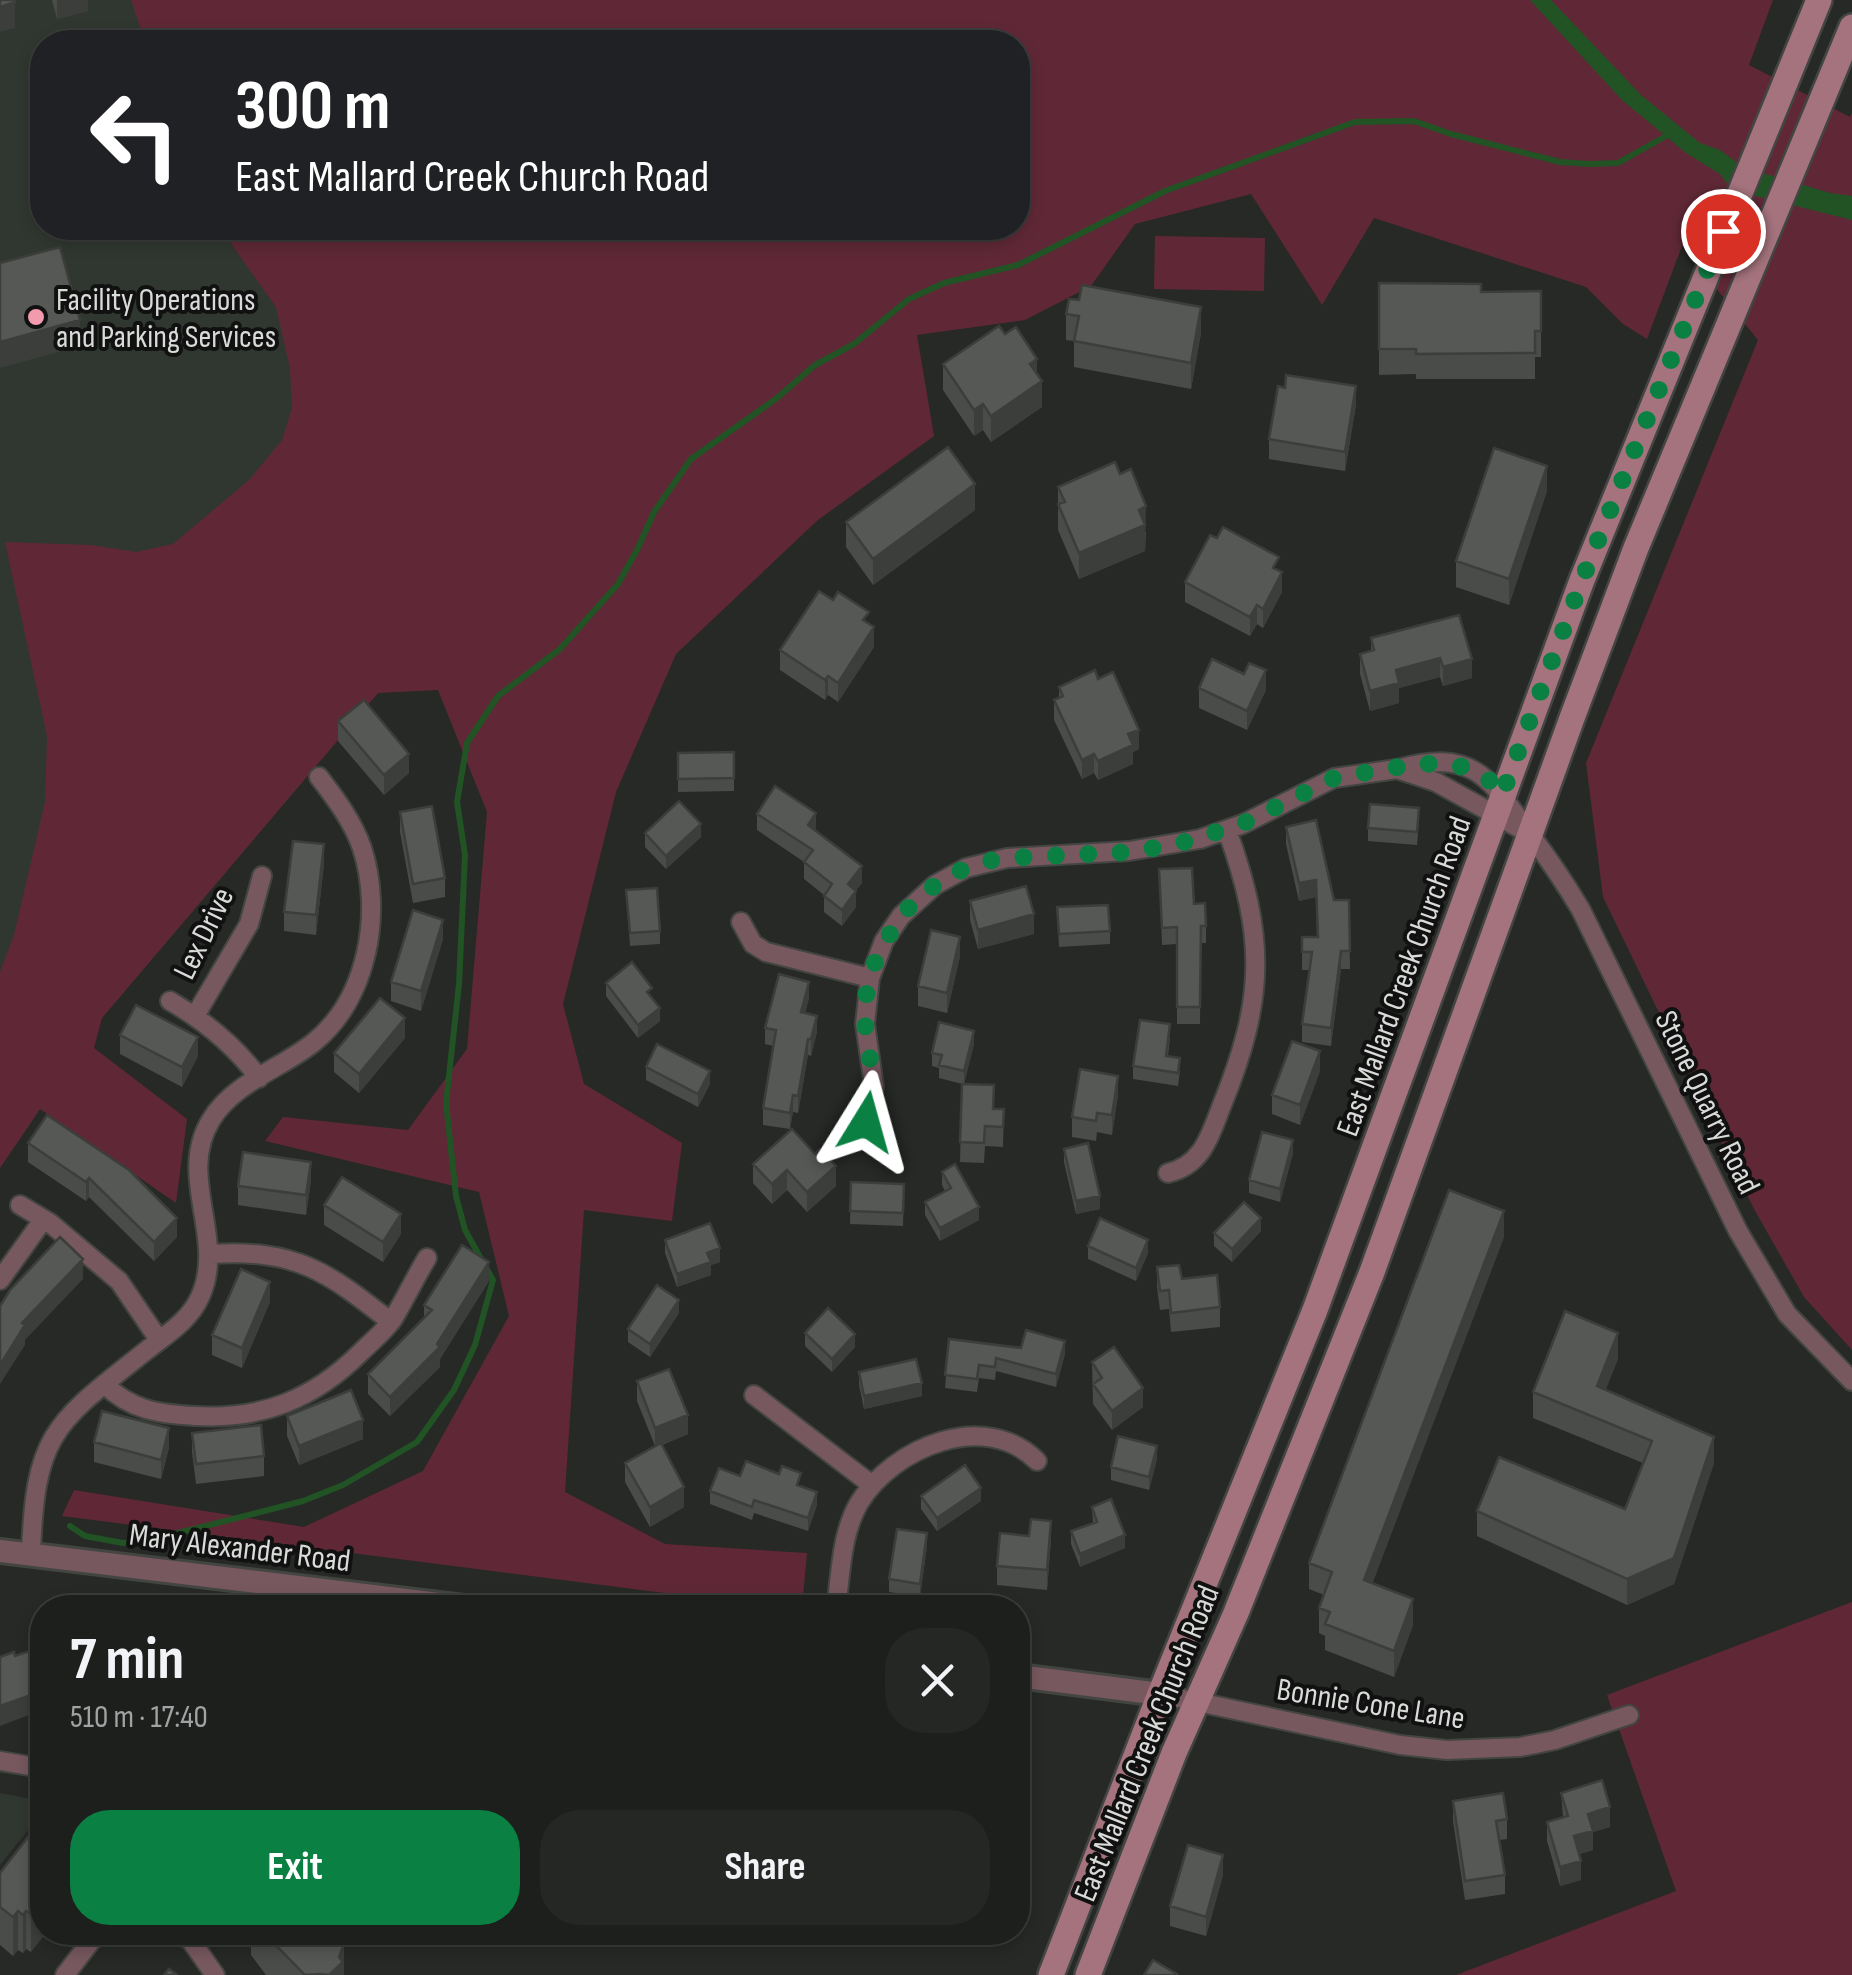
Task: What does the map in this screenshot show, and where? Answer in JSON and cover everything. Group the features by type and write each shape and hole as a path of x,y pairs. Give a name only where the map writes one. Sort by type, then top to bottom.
{"main road":[{"name":"East Mallard Creek Church Road","path":"1051,1975 1322,1291 1582,580 1819,0"},
{"name":"East Mallard Creek Church Road","path":"1088,1975 1372,1272 1636,548 1852,27"}],"street":[{"path":"866,1122 874,1086 865,1024 870,978 884,942 901,916 935,885 966,868 1007,858 1129,852 1178,844 1227,830 1304,796 1334,778 1432,762 1468,767 1488,779 1499,806"},
{"path":"1397,768 1499,806"},
{"path":"31,1554 33,1502 47,1447 72,1409 179,1325 196,1304 207,1279 211,1254 198,1184 201,1141 220,1108 236,1093 315,1042 328,1028 354,987 365,958 370,893 363,850 346,815 319,777"},
{"name":"Stone Quarry Road","path":"1499,806 1530,834 1580,910 1747,1248 1786,1314 1852,1381"},
{"path":"1168,1173 1191,1164 1206,1145 1242,1055 1252,1018 1256,962 1252,916 1227,830"},
{"name":"Lex Drive","path":"195,1016 248,924 262,876"},
{"path":"741,922 753,944 766,952 870,978"},
{"name":"Lex Drive","path":"170,1001 240,1053 259,1078"},
{"path":"20,1206 119,1281 160,1340"},
{"path":"0,1280 43,1220"},
{"path":"211,1254 282,1256 334,1279 391,1322"},
{"path":"104,1384 120,1400 138,1408 162,1414 219,1417 250,1414 314,1392 340,1373 391,1322 426,1258"},
{"path":"754,1394 872,1485"},
{"path":"838,1595 848,1530 858,1506 872,1485 903,1458 926,1446 981,1437 1014,1444 1037,1461"},
{"name":"Mary Alexander Road","path":"0,1551 342,1595"},
{"path":"1030,1678 1160,1694"},
{"name":"Bonnie Cone Lane","path":"1160,1694 1400,1744 1447,1750 1520,1748 1629,1714"},
{"path":"0,1761 30,1766"},
{"path":"66,1975 88,1945"},
{"path":"194,1945 215,1975"}],"shaded area":[{"path":"0,0 202,0 214,30 30,30 30,240 267,240 378,693 102,1018 0,1168"},
{"path":"131,0 1773,0 1749,65 1850,117 1852,113 1852,1350 1804,1297 1754,1209 1603,897 1586,763 1758,340 1682,246 1647,339 1623,324 1586,287 1374,218 1322,305 1251,194 1135,224 1091,286 1025,320 917,335 934,436 818,520 676,654 616,792 563,1004 584,1084 682,1143 672,1221 584,1210 565,1492 665,1544 807,1553 803,1595 680,1595 62,1516 74,1490 304,1527 423,1471 509,1316 479,1192 265,1141 283,1117 408,1130 467,1049 487,812 438,690 378,693 102,1018 94,1048 187,1119 176,1203 40,1109 0,1168 0,972 14,935 45,802 47,736 5,542 91,545 136,552 173,544 249,480 282,440 292,408 290,369 276,307 229,240 1030,240 1030,30 141,30"},
{"path":"1530,0 1551,0 1641,95 1700,143 1759,172 1852,196 1852,220 1732,190 1720,174 1686,153 1622,100"},
{"path":"1155,236 1265,238 1264,291 1154,289"},
{"path":"1852,1602 1852,1975 1456,1975 1676,1891 1607,1695"},
{"path":"0,1793 30,1799 30,1828 0,1865"}],"building":[{"path":"0,0 15,0 15,2 0,7"},
{"name":"Facility Operations and Parking Services","path":"60,247 80,320 0,342 0,263"},
{"path":"1379,283 1481,284 1481,292 1541,291 1541,331 1535,331 1535,353 1416,354 1416,349 1379,349"},
{"path":"1082,285 1201,307 1191,363 1074,341 1079,316 1066,314 1069,299 1079,300"},
{"path":"999,326 1005,334 1016,327 1037,359 1030,364 1042,381 991,416 983,404 974,410 943,364"},
{"path":"1286,375 1356,386 1345,452 1269,439 1278,386 1285,388"},
{"path":"948,447 975,484 873,559 846,522"},
{"path":"1494,448 1547,466 1509,579 1456,561"},
{"path":"1115,462 1120,474 1131,469 1146,506 1139,510 1145,525 1079,553 1058,504 1065,502 1058,487"},
{"path":"1223,527 1279,557 1273,568 1282,572 1263,609 1257,605 1250,617 1185,582 1210,535 1217,538"},
{"path":"819,591 833,600 838,592 869,612 863,620 874,627 838,683 828,676 825,680 780,650"},
{"path":"1459,615 1472,659 1443,667 1440,658 1396,670 1399,683 1370,691 1360,654 1374,650 1371,638"},
{"path":"1212,659 1244,674 1249,663 1266,670 1247,711 1199,688"},
{"path":"1095,670 1098,679 1113,672 1139,730 1128,734 1133,745 1098,761 1094,754 1082,760 1054,700 1063,696 1059,687"},
{"path":"364,700 409,754 384,775 338,721"},
{"path":"734,752 734,778 678,779 678,753"},
{"path":"775,786 816,813 808,825 862,866 848,884 856,891 842,910 824,896 832,884 804,862 813,850 757,814"},
{"path":"679,801 701,824 666,856 645,833"},
{"path":"1370,804 1419,808 1417,832 1368,828"},
{"path":"432,806 445,878 413,884 400,812"},
{"path":"1316,820 1334,900 1349,900 1350,951 1341,951 1331,1028 1302,1024 1312,952 1302,952 1302,937 1318,937 1316,880 1299,883 1286,827"},
{"path":"293,841 324,844 316,915 284,912"},
{"path":"1192,868 1194,904 1205,903 1200,1007 1177,1007 1177,927 1162,928 1159,869"},
{"path":"1026,886 1034,914 978,930 970,901"},
{"path":"657,888 660,931 630,933 626,890"},
{"path":"1108,905 1110,931 1059,934 1057,907"},
{"path":"413,910 443,920 421,991 391,982"},
{"path":"931,930 960,937 947,993 918,986"},
{"path":"632,962 652,988 647,992 660,1008 638,1025 606,983"},
{"path":"779,974 809,982 801,1012 817,1016 808,1039 798,1096 793,1095 790,1113 763,1108 776,1030 765,1028"},
{"path":"380,998 405,1018 359,1074 334,1053"},
{"path":"136,1005 198,1037 182,1067 120,1035"},
{"path":"1140,1020 1170,1024 1166,1056 1180,1058 1178,1073 1133,1066"},
{"path":"939,1022 974,1031 964,1071 939,1065 942,1055 932,1053"},
{"path":"1292,1041 1320,1051 1300,1105 1272,1095"},
{"path":"657,1044 710,1071 698,1094 646,1067"},
{"path":"1080,1069 1118,1076 1112,1115 1097,1113 1096,1121 1072,1117"},
{"path":"962,1084 994,1085 993,1109 1004,1109 1003,1127 985,1126 984,1143 960,1142"},
{"path":"47,1115 129,1170 177,1218 154,1242 89,1178 86,1182 28,1143"},
{"path":"792,1129 815,1154 820,1149 836,1166 807,1192 787,1170 772,1184 753,1164"},
{"path":"1262,1132 1293,1140 1280,1189 1249,1180"},
{"path":"1088,1143 1100,1196 1076,1201 1064,1149"},
{"path":"243,1152 311,1162 306,1195 238,1186"},
{"path":"955,1164 979,1207 940,1228 925,1202 951,1188 942,1172"},
{"path":"342,1177 401,1214 383,1242 324,1205"},
{"path":"851,1182 904,1184 903,1213 850,1211"},
{"path":"1449,1190 1504,1211 1364,1580 1413,1599 1394,1651 1325,1624 1330,1612 1319,1608 1332,1572 1309,1563"},
{"path":"1244,1202 1261,1218 1232,1249 1214,1233"},
{"path":"1100,1218 1148,1240 1136,1268 1088,1246"},
{"path":"710,1223 720,1248 707,1253 711,1262 677,1274 665,1240"},
{"path":"60,1237 83,1259 22,1323 25,1325 0,1365 0,1306"},
{"path":"462,1245 489,1262 437,1344 440,1347 390,1397 368,1374 432,1310 424,1305"},
{"path":"1179,1265 1182,1279 1217,1275 1220,1307 1171,1313 1169,1290 1160,1291 1157,1267"},
{"path":"241,1269 270,1282 242,1348 212,1335"},
{"path":"657,1285 679,1300 650,1344 628,1329"},
{"path":"828,1308 855,1334 832,1359 805,1333"},
{"path":"1565,1311 1618,1333 1597,1386 1714,1437 1674,1558 1627,1579 1477,1511 1499,1457 1625,1509 1652,1441 1533,1392"},
{"path":"1026,1330 1065,1341 1056,1374 996,1358 995,1367 979,1365 977,1379 945,1375 949,1339 1021,1348"},
{"path":"1114,1347 1143,1388 1112,1411 1093,1384 1102,1378 1092,1362"},
{"path":"916,1359 922,1383 864,1396 859,1372"},
{"path":"669,1369 688,1415 655,1428 637,1381"},
{"path":"351,1390 363,1420 299,1446 287,1416"},
{"path":"102,1411 169,1428 161,1460 94,1442"},
{"path":"261,1425 264,1456 196,1464 192,1433"},
{"path":"1118,1436 1157,1446 1149,1477 1111,1467"},
{"path":"661,1443 684,1487 650,1507 625,1463"},
{"path":"746,1461 779,1474 782,1466 801,1473 797,1485 817,1492 808,1518 754,1500 752,1507 710,1491 719,1468 740,1476"},
{"path":"965,1465 981,1488 937,1518 921,1496"},
{"path":"1111,1499 1125,1535 1080,1554 1071,1531 1097,1522 1092,1507"},
{"path":"1031,1519 1051,1521 1047,1570 997,1566 1000,1533 1029,1536"},
{"path":"897,1529 927,1533 920,1584 889,1579"},
{"path":"30,1651 30,1695 0,1706 0,1657 14,1652 15,1656"},
{"path":"1602,1780 1610,1807 1588,1814 1593,1831 1574,1836 1581,1861 1560,1867 1547,1822 1568,1816 1561,1793"},
{"path":"1503,1793 1507,1819 1496,1821 1505,1875 1465,1881 1453,1801"},
{"path":"30,1834 30,1913 18,1911 13,1917 0,1907 0,1873"},
{"path":"1188,1845 1223,1855 1206,1917 1170,1906"},
{"path":"276,1945 344,1945 339,1957 343,1962 329,1975 305,1975"},
{"path":"1153,1960 1177,1974 1144,1975"}],"waterway":[{"path":"70,1526 85,1536 123,1543 151,1540 303,1501 343,1485 417,1442 454,1390 475,1345 493,1280 465,1230 456,1196 446,1103 459,984 465,855 457,802 467,743 498,696 560,649 618,584 654,512 691,459 777,398 815,365 854,344 909,299 944,283 1018,265 1165,191 1355,122 1414,121 1560,162 1589,164 1618,163 1673,132"}],"place":[{"name":"Facility Operations and Parking Services","path":"36,317"}],"route":[{"path":"866,1122 874,1086 865,1024 866,996 877,955 901,916 922,894 954,873 1007,858 1129,852 1200,839 1304,796 1334,778 1421,763 1468,767 1488,779 1502,795 1582,580 1723,231"}]}
